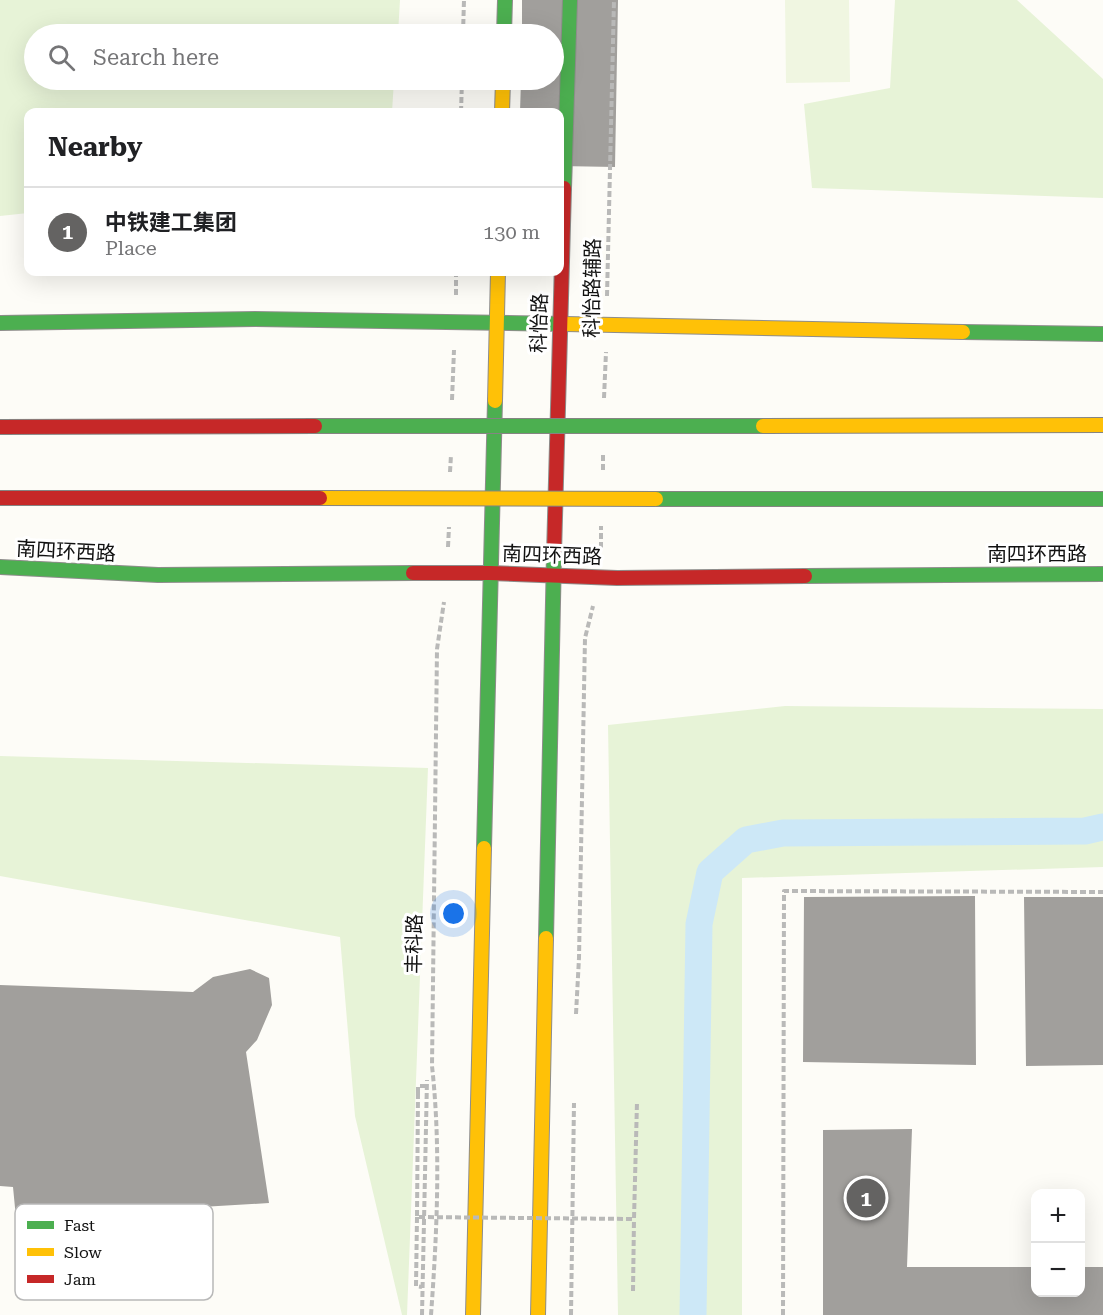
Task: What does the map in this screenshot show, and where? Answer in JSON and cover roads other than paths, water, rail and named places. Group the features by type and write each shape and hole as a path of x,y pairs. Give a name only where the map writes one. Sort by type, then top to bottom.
{"main road":[{"path":"504,24 505,0"},
{"name":"科怡路","path":"564,177 570,0"},
{"path":"502,108 503,90"},
{"path":"473,1315 498,276"},
{"name":"科怡路","path":"553,575 561,276"},
{"path":"0,323 255,319 1103,334"},
{"path":"0,427 1103,425"},
{"path":"0,498 1103,499"},
{"name":"南四环西路","path":"0,567 158,575 490,573 600,577 1103,574"},
{"path":"538,1315 553,575"}],"waterway":[{"path":"693,1315 699,924 710,872 746,840 783,833 1085,831 1103,827"}],"place":[{"name":"中铁建工集团","path":"866,1198"}]}
